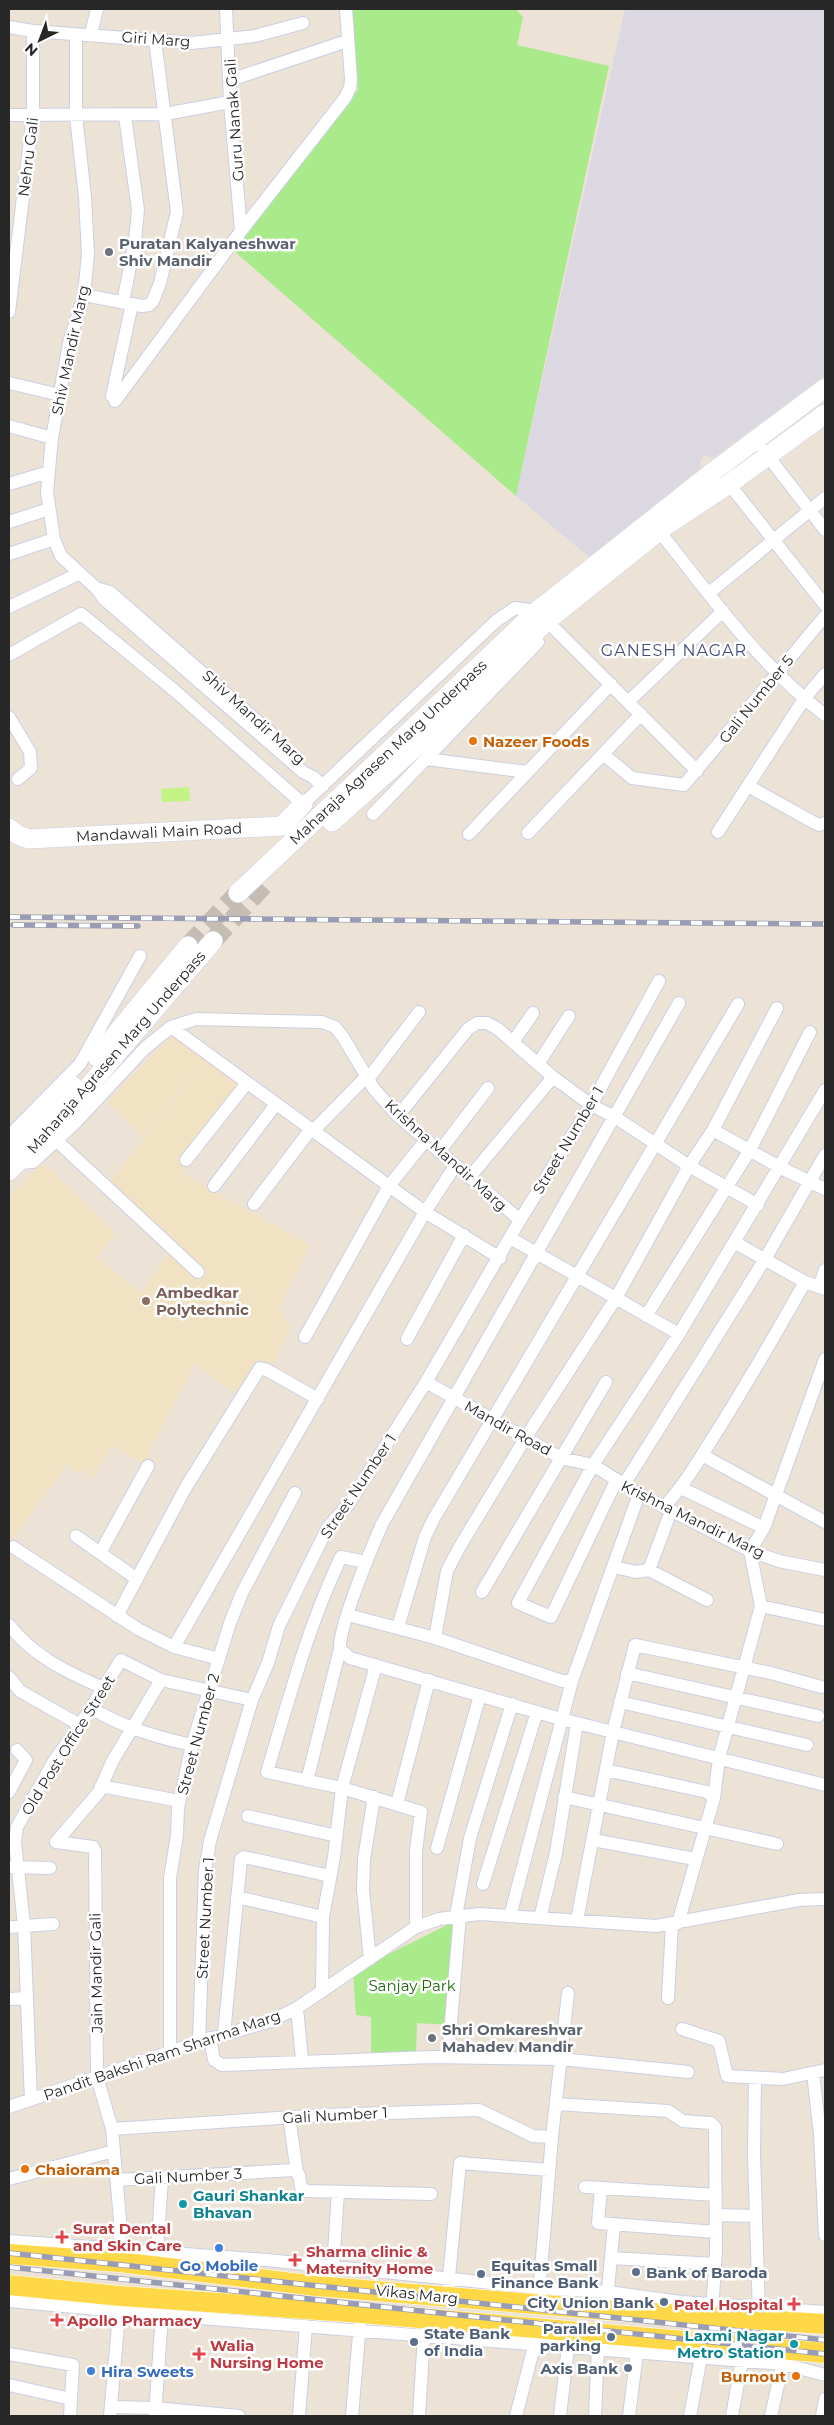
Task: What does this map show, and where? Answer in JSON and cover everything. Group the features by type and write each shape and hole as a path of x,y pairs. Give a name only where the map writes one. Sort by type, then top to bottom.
{"main road":[{"path":"546,619 755,441 825,388"},
{"path":"546,619 659,531 729,484 825,414"},
{"name":"Maharaja Agrasen Marg Underpass","path":"264,886 436,729 546,619"},
{"name":"Maharaja Agrasen Marg Underpass","path":"238,893 546,619"},
{"name":"Mandawali Main Road","path":"9,828 18,835 29,838 282,826 304,804"},
{"name":"Maharaja Agrasen Marg Underpass","path":"12,1161 90,1086 213,941"},
{"name":"Maharaja Agrasen Marg Underpass","path":"12,1161 188,946"},
{"name":"Vikas Marg","path":"9,2254 119,2255 316,2286 448,2288 758,2313 825,2324"},
{"name":"Vikas Marg","path":"9,2285 120,2304 360,2321 784,2357 825,2353"}],"street":[{"path":"91,34 97,9"},
{"name":"Guru Nanak Gali","path":"226,9 230,102 241,231"},
{"path":"125,116 138,210 128,303 114,398 345,98 350,88 351,78 346,9"},
{"name":"Giri Marg","path":"9,27 33,31 192,42 254,36 302,23"},
{"name":"Nehru Gali","path":"9,312 33,115 33,31"},
{"name":"Shiv Mandir Marg","path":"76,34 76,116 88,254 84,295 69,343 52,438 49,472 49,509 54,540 61,556 78,574 96,588 110,592 194,670 309,767 318,782"},
{"path":"84,295 142,306 149,305 153,301 174,232 177,212 175,188 156,40"},
{"path":"230,80 347,41"},
{"path":"9,115 125,116 165,114 230,102"},
{"path":"9,383 60,395"},
{"path":"9,426 52,438"},
{"path":"755,441 825,530"},
{"path":"9,484 49,472"},
{"path":"729,484 825,605"},
{"path":"709,593 825,498"},
{"path":"9,522 49,509"},
{"path":"659,531 758,654 804,699 825,715"},
{"path":"9,554 54,540"},
{"path":"9,607 78,574"},
{"path":"9,655 81,614 175,692 304,804 318,782 496,621 515,608 546,619 697,771"},
{"path":"629,702 723,612"},
{"name":"Gali Number 5","path":"603,754 632,778 678,786 688,782 825,616"},
{"path":"373,814 426,759 546,619"},
{"path":"175,692 194,670"},
{"path":"718,832 804,699 825,674"},
{"path":"469,834 611,684"},
{"path":"528,833 641,714"},
{"path":"9,717 30,752 31,768 18,779"},
{"path":"426,759 528,772"},
{"path":"748,786 819,825 825,822"},
{"path":"9,1136 80,1064 140,956"},
{"name":"Street Number 1","path":"660,981 591,1105 520,1220 500,1258 426,1382 348,1505 328,1527 279,1626 268,1663 252,1700 210,1841 204,1870 204,2040 214,2060 222,2065 302,2060 448,2057 562,2059 688,2072"},
{"path":"307,1781 340,1649 339,1644 366,1562 382,1524 679,1002"},
{"path":"398,1627 425,1537 657,1145 738,1004"},
{"path":"435,1638 447,1570 526,1437 616,1298 689,1166 713,1130 778,1008"},
{"path":"254,1204 312,1130 367,1078 419,1012"},
{"path":"513,1042 532,1013"},
{"path":"538,1064 569,1016"},
{"name":"Krishna Mandir Marg","path":"171,1027 196,1019 322,1022 334,1027 367,1078 398,1116 425,1141 520,1220"},
{"path":"398,1116 468,1028 477,1023 487,1024 513,1042 553,1077 591,1105 615,1117 689,1166 758,1205"},
{"path":"12,1161 33,1162 145,1048 171,1027 425,1212 500,1258"},
{"path":"646,1316 725,1187 750,1150 810,1032"},
{"path":"469,1178 553,1077"},
{"path":"186,1160 247,1083"},
{"path":"439,1152 488,1088"},
{"path":"825,1090 758,1205 679,1334 594,1465 518,1603 551,1617 620,1483 765,1259 825,1155"},
{"path":"214,1186 276,1104"},
{"path":"713,1130 780,1168 825,1189"},
{"path":"56,1140 198,1272"},
{"path":"305,1337 389,1186 425,1141"},
{"path":"174,1646 425,1212 455,1166"},
{"path":"407,1339 464,1235"},
{"path":"510,1238 679,1334"},
{"path":"734,1242 805,1282 822,1288 825,1270"},
{"path":"649,1570 668,1509 755,1370 805,1282"},
{"path":"668,1998 675,1924 714,1798 719,1758 761,1606 750,1551 764,1528 825,1358"},
{"path":"117,1616 186,1487 260,1368 268,1370 318,1399"},
{"name":"Mandir Road","path":"426,1382 561,1458 594,1465"},
{"path":"482,1592 606,1382"},
{"path":"702,1455 825,1522"},
{"name":"Krishna Mandir Marg","path":"594,1465 639,1494 750,1551 779,1560 825,1570"},
{"path":"100,1552 148,1466"},
{"path":"681,1488 764,1528"},
{"name":"Street Number 2","path":"170,2052 170,1878 178,1835 179,1801 192,1745 242,1593 294,1494"},
{"path":"510,1916 572,1681 639,1494"},
{"path":"76,1536 137,1579"},
{"path":"13,1547 117,1616 174,1646 219,1659"},
{"path":"366,1562 342,1557 321,1599 267,1772 342,1788 418,1810 422,1814 416,1851 416,1927"},
{"path":"614,1567 630,1572 649,1570 707,1600"},
{"path":"761,1606 825,1620"},
{"path":"348,1614 435,1638 562,1681 572,1681"},
{"path":"9,1625 38,1655 59,1668 103,1688"},
{"path":"577,1920 594,1840 613,1732 633,1648 638,1644 743,1667 821,1687"},
{"path":"340,1649 350,1658 577,1724 825,1785"},
{"name":"Old Post Office Street","path":"31,2100 24,1925 13,1867 17,1827 54,1761 91,1708 121,1660 162,1680"},
{"path":"322,1991 323,1917 337,1836 342,1788 376,1665"},
{"path":"627,1673 818,1716"},
{"path":"9,1677 20,1691 80,1724"},
{"path":"179,1801 101,1786 112,1762 162,1680 252,1700"},
{"path":"397,1804 429,1680"},
{"path":"437,1848 480,1695"},
{"path":"620,1702 807,1745"},
{"path":"448,2057 458,1915 470,1838 512,1704"},
{"path":"91,1708 112,1721 132,1729 192,1745"},
{"path":"483,1884 537,1712"},
{"path":"540,1918 556,1853 577,1724"},
{"path":"9,1792 26,1760 16,1750"},
{"path":"606,1770 707,1792 714,1798"},
{"name":"Jain Mandir Gali","path":"101,1786 56,1842 93,1847 95,1851 97,2077 112,2129 120,2220 119,2255"},
{"path":"370,1960 363,1890 364,1860 374,1797"},
{"path":"564,1797 777,1844"},
{"path":"248,1816 337,1836"},
{"path":"594,1840 695,1859"},
{"path":"224,2034 242,1857 330,1876"},
{"path":"13,1867 50,1868"},
{"path":"238,1897 323,1917"},
{"name":"Pandit Bakshi Ram Sharma Marg","path":"9,2107 204,2040 271,2021 298,2008 425,1922 458,1915 510,1916 577,1920 618,1925 656,1926 799,1900 825,1899"},
{"path":"9,1927 53,1924"},
{"path":"539,2296 552,2137 568,1993"},
{"path":"9,1999 26,1998"},
{"path":"298,2008 302,2060"},
{"path":"682,2029 719,2041 727,2076 783,2078 819,2072 825,2235"},
{"path":"755,2078 758,2313 825,2312"},
{"path":"556,2104 668,2111 683,2121 714,2125 716,2130 716,2232 712,2310"},
{"name":"Gali Number 1","path":"112,2129 289,2117 479,2110 533,2136 552,2137"},
{"path":"289,2117 297,2172 303,2190 430,2194"},
{"path":"9,2179 114,2151"},
{"path":"9,2241 119,2255 157,2252 333,2268 448,2288 460,2163 549,2170"},
{"name":"Gali Number 3","path":"116,2180 297,2172"},
{"path":"157,2252 162,2178"},
{"path":"585,2187 716,2195"},
{"path":"601,2188 598,2223 716,2232"},
{"path":"333,2268 338,2192"},
{"path":"716,2215 756,2216"},
{"path":"607,2301 614,2225"},
{"path":"611,2258 715,2264"},
{"path":"9,2301 120,2304 162,2315 306,2326 360,2321 424,2335 536,2337 568,2347 598,2348 638,2344 701,2357 742,2360 784,2357 825,2375"},
{"path":"120,2304 110,2412 239,2416"},
{"path":"155,2412 162,2315"},
{"path":"352,2416 360,2321"},
{"path":"299,2416 306,2326"},
{"path":"419,2416 424,2335"},
{"path":"516,2416 536,2337"},
{"path":"629,2416 638,2344"},
{"path":"560,2416 568,2347"},
{"path":"594,2416 598,2348"},
{"path":"9,2354 73,2365 70,2416"},
{"path":"690,2416 701,2357"},
{"path":"772,2416 784,2357"},
{"path":"732,2416 742,2360"},
{"path":"9,2386 71,2399"},
{"path":"822,2416 825,2399"}],"shaded area":[{"path":"625,9 825,9 825,375 713,458 704,455 699,465 702,467 589,557 516,496"},
{"path":"172,1036 204,1060 143,1136 107,1102"},
{"name":"Ambedkar Polytechnic","path":"213,1050 252,1082 182,1173 310,1245 278,1309 290,1328 271,1369 255,1362 236,1394 195,1364 143,1463 112,1446 92,1479 84,1469 75,1474 68,1463 12,1540 9,1537 9,1196 43,1163 116,1234 96,1257 141,1293 177,1242 110,1182"}],"green space":[{"path":"350,9 516,9 523,17 517,45 609,66 516,496 234,251 358,90"},
{"path":"189,787 190,801 162,802 161,789"},
{"name":"Sanjay Park","path":"457,1920 449,2025 417,2023 416,2053 371,2056 371,2017 356,2015 353,1972"}],"tunnel":[{"path":"213,941 264,885"},
{"path":"188,946 238,893"}],"railway":[{"path":"9,917 825,924"},
{"path":"13,925 138,926"},
{"path":"9,2253 825,2340"},
{"path":"9,2267 825,2354"}],"place":[{"name":"Puratan Kalyaneshwar Shiv Mandir","path":"109,252"},
{"name":"Nazeer Foods","path":"473,741"},
{"name":"Ambedkar Polytechnic","path":"146,1301"},
{"name":"Shri Omkareshvar Mahadev Mandir","path":"432,2038"},
{"name":"Chaiorama","path":"25,2169"},
{"name":"Gauri Shankar Bhavan","path":"183,2204"},
{"name":"Surat Dental and Skin Care","path":"62,2237"},
{"name":"Go Mobile","path":"219,2248"},
{"name":"Sharma clinic & Maternity Home","path":"295,2260"},
{"name":"Bank of Baroda","path":"636,2272"},
{"name":"Equitas Small Finance Bank","path":"481,2274"},
{"name":"City Union Bank","path":"664,2302"},
{"name":"Patel Hospital","path":"794,2304"},
{"name":"Apollo Pharmacy","path":"57,2320"},
{"name":"Parallel parking","path":"611,2337"},
{"name":"State Bank of India","path":"414,2342"},
{"name":"Laxmi Nagar Metro Station","path":"794,2344"},
{"name":"Walia Nursing Home","path":"199,2354"},
{"name":"Axis Bank","path":"628,2368"},
{"name":"Hira Sweets","path":"91,2371"},
{"name":"Burnout","path":"796,2376"}],"district":[{"name":"GANESH NAGAR","path":"674,650"}]}
